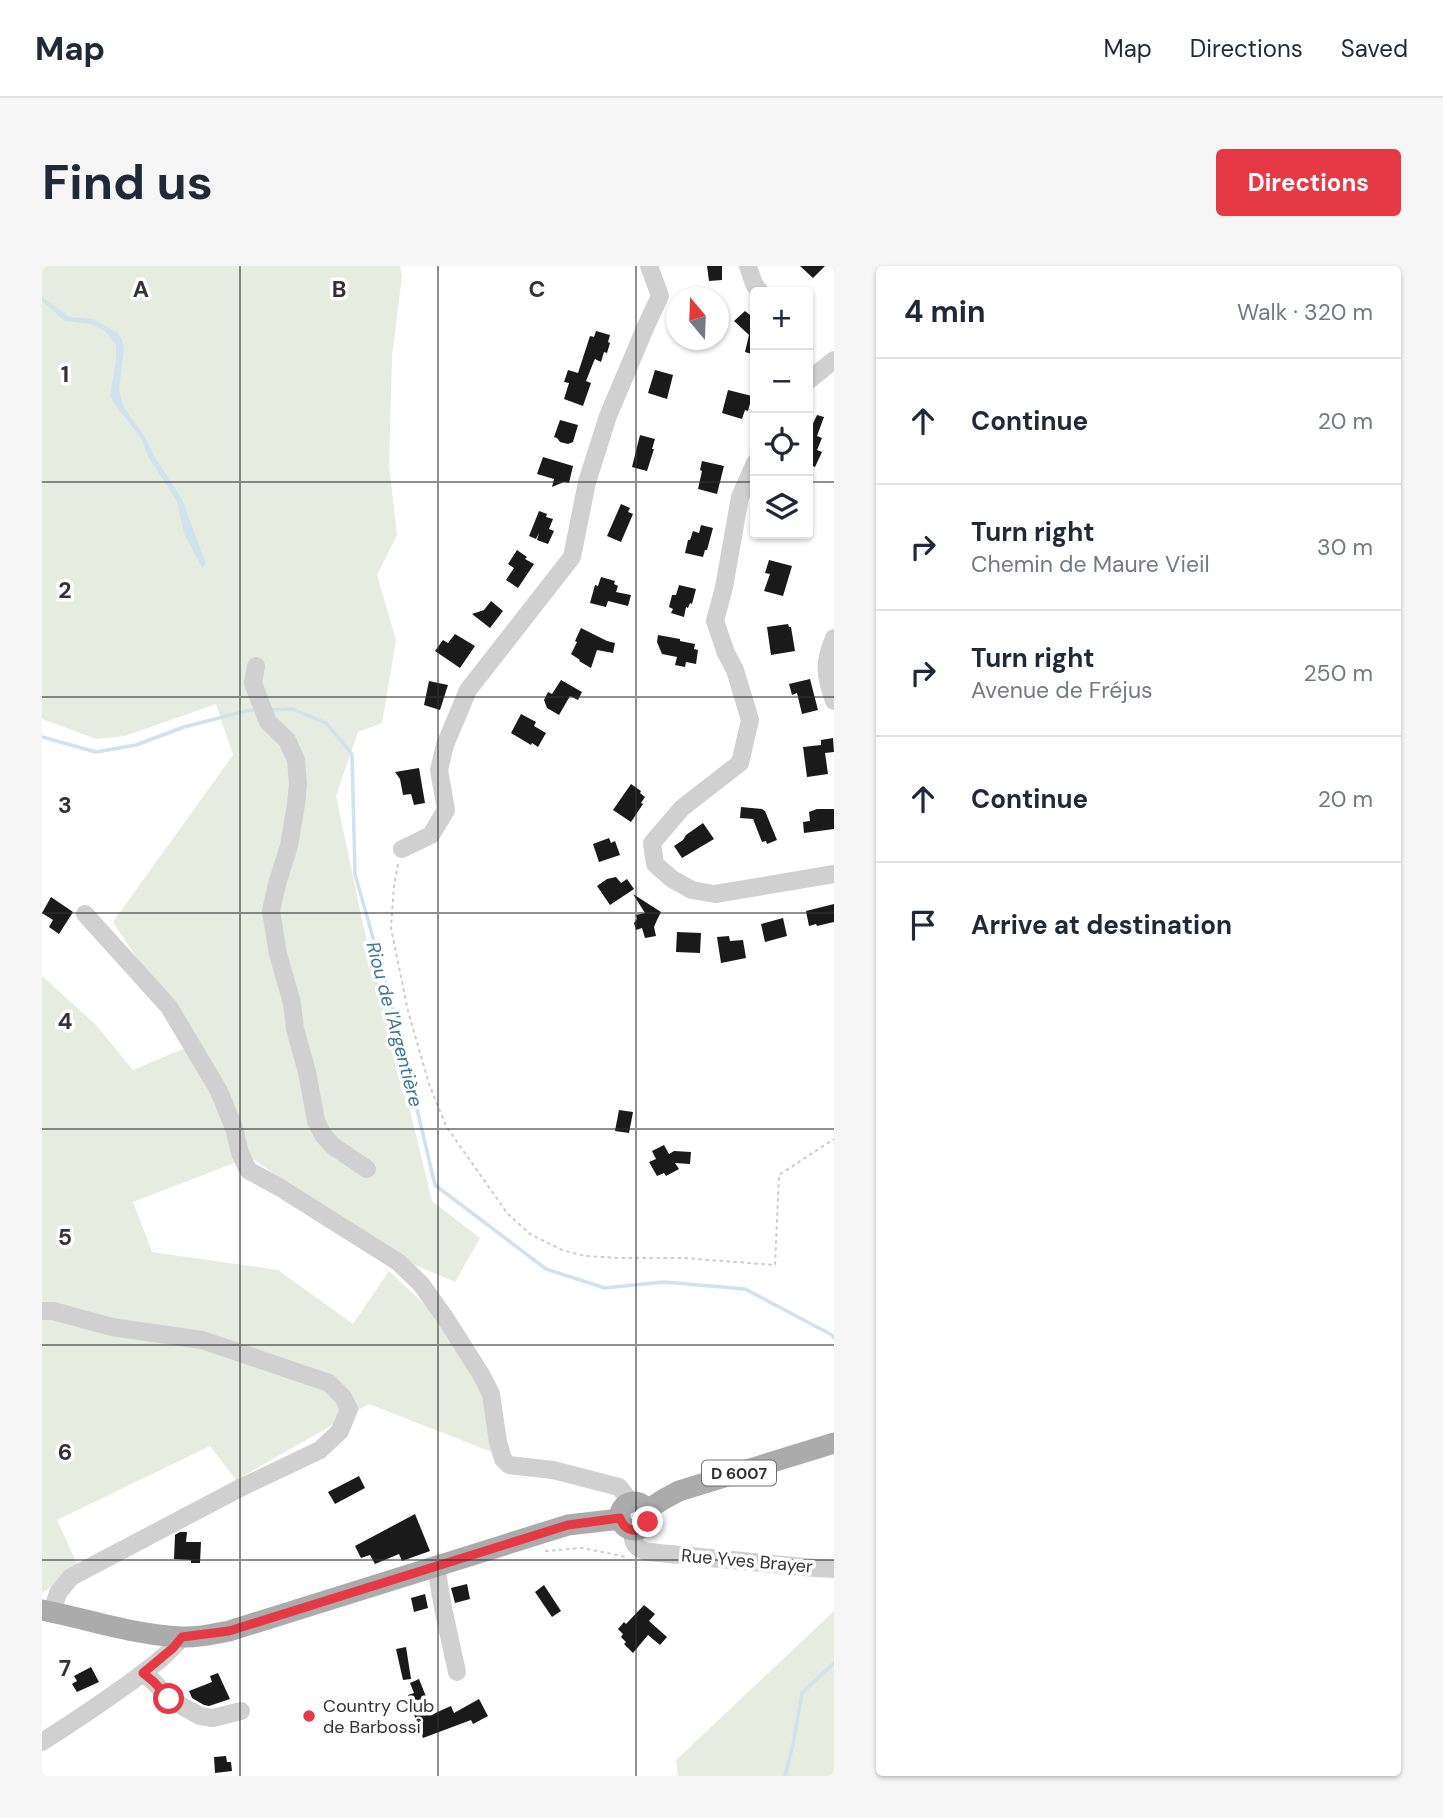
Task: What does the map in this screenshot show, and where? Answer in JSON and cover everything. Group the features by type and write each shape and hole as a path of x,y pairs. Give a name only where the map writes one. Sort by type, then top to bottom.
{"main road":[{"name":"D 6007","path":"47,1611 148,1633 182,1637 229,1631 568,1525 633,1515 679,1491 834,1443"}],"street":[{"path":"402,849 431,835 446,810 439,770 445,745 468,690 572,557 587,482 608,416 660,296 649,266"},
{"path":"748,266 756,287"},
{"path":"813,377 834,360"},
{"path":"750,474 740,497 724,587 715,621 735,670 750,720 740,763 682,808 652,842 655,864 672,879 692,890 715,894 834,874"},
{"path":"834,638 825,675 834,701"},
{"path":"255,675 268,722 287,740 296,760 298,783 289,846 271,911 278,954 292,1003 295,1029 305,1062 316,1121 333,1146 366,1169"},
{"path":"85,914 169,1007 219,1091 248,1170 398,1262 421,1284 491,1394 503,1459 509,1465 553,1470 619,1488 633,1515"},
{"path":"42,1311 53,1311 112,1327 202,1340 328,1383 343,1397 349,1409 340,1431 320,1450 240,1488 71,1577 47,1611"},
{"name":"Rue Yves Brayer","path":"633,1515 632,1538 641,1550 834,1569"},
{"path":"436,1566 457,1672"},
{"path":"42,1742 143,1673 182,1637"},
{"path":"143,1673 169,1699 200,1716 213,1718 241,1711"}],"path":[{"path":"402,849 394,886 391,928 408,1011 429,1084 446,1125 507,1213 530,1234 562,1250 585,1256 684,1258 775,1265 779,1175 834,1139"}],"shaded area":[{"path":"42,266 400,266 402,276 392,357 389,464 397,535 377,575 396,640 382,723 358,732 336,796 363,924 432,1201 480,1238 455,1282 396,1257 250,1157 133,1202 152,1252 278,1270 353,1324 389,1271 439,1318 490,1381 507,1458 369,1404 236,1480 210,1446 57,1520 79,1568 42,1593 42,976 95,1024 133,1070 192,1045 113,922 233,755 216,704 125,736 96,739 42,719"},
{"path":"834,1611 834,1776 678,1776 676,1760"}],"water":[{"path":"42,297 69,317 93,319 118,333 124,348 119,389 123,406 182,499 206,564 202,568 184,533 177,501 149,458 141,438 110,395 116,345 105,331 92,324 65,321 42,301"}],"building":[{"path":"707,266 722,266 722,280 709,281"},
{"path":"800,266 825,266 813,278"},
{"path":"745,311 750,315 750,354 745,352 749,335 734,321"},
{"path":"596,331 610,335 610,343 601,362 595,359 594,361 586,381 591,383 583,406 564,399 569,383 564,382 568,370 578,373 590,336 594,337"},
{"path":"655,370 673,375 667,399 648,393"},
{"path":"728,390 750,396 748,411 745,410 742,419 722,413"},
{"path":"817,415 824,417 817,436 822,438 817,450 822,452 815,467 813,466 813,424"},
{"path":"560,420 578,425 573,442 560,442 554,437"},
{"path":"640,435 655,439 647,471 632,467"},
{"path":"543,457 573,466 569,483 564,482 552,487 554,479 537,474"},
{"path":"702,461 724,466 717,494 698,489"},
{"path":"621,504 630,508 628,512 633,514 621,542 607,536"},
{"path":"539,511 553,519 549,529 554,531 548,544 537,540 539,533 536,539 529,536"},
{"path":"701,525 713,528 703,557 685,553 693,531 699,533"},
{"path":"517,550 534,564 518,588 506,580 514,568 508,564"},
{"path":"769,560 792,566 783,596 764,591 770,574 765,573"},
{"path":"601,577 615,581 614,584 618,586 616,592 631,595 628,606 608,601 606,607 590,603 595,585 598,586"},
{"path":"679,585 696,589 692,604 686,607 684,617 671,613 673,609 669,607 672,595 676,595"},
{"path":"491,601 503,611 490,628 472,614 484,610"},
{"path":"788,624 791,627 795,651 771,655 767,627"},
{"path":"581,628 615,643 613,653 597,650 591,668 571,654"},
{"path":"455,634 475,646 460,668 435,651 443,640 448,643"},
{"path":"658,635 695,644 694,649 698,650 696,664 686,662 685,667 675,665 677,657 662,654 657,642"},
{"path":"810,679 818,710 802,714 797,693 792,695 789,684"},
{"path":"561,680 582,692 578,700 570,696 559,715 547,708 544,700 548,692 552,694"},
{"path":"429,681 448,685 440,710 424,705"},
{"path":"521,714 536,722 534,726 546,733 538,747 511,733"},
{"path":"833,738 834,752 825,753 828,774 807,777 803,747 821,745 821,740"},
{"path":"419,768 425,803 414,805 411,794 403,795 400,779 395,772"},
{"path":"631,784 645,797 631,822 613,810"},
{"path":"741,807 765,811 777,840 767,844 766,841 762,842 753,819 740,818"},
{"path":"834,809 834,829 804,833 803,822 810,821 809,812"},
{"path":"703,823 714,839 682,858 674,846"},
{"path":"609,838 611,843 615,841 620,855 599,862 593,844"},
{"path":"616,877 621,883 627,879 634,889 610,905 597,886"},
{"path":"633,894 661,912 654,927 656,936 645,938 642,928 636,930 636,915 645,913"},
{"path":"51,897 73,912 59,934 49,927 53,920 42,913"},
{"path":"834,904 834,922 809,926 806,911"},
{"path":"783,918 787,936 765,942 761,924"},
{"path":"677,932 701,933 700,953 676,952"},
{"path":"729,936 730,941 743,940 746,958 721,963 717,937"},
{"path":"619,1110 633,1112 629,1133 615,1131"},
{"path":"664,1145 669,1154 674,1151 691,1152 690,1164 675,1163 679,1169 666,1176 664,1173 657,1176 649,1162 656,1159 652,1151"},
{"path":"359,1476 365,1488 335,1504 328,1492"},
{"path":"415,1514 430,1551 402,1561 399,1554 375,1564 370,1555 361,1558 355,1546"},
{"path":"187,1532 186,1542 201,1542 200,1563 174,1559 175,1535"},
{"path":"467,1584 470,1599 455,1603 451,1588"},
{"path":"544,1585 561,1611 552,1617 535,1592"},
{"path":"425,1594 428,1608 414,1612 411,1598"},
{"path":"644,1605 655,1614 649,1621 667,1637 660,1645 648,1635 633,1653 624,1644 626,1642 621,1637 623,1634 618,1629"},
{"path":"406,1647 411,1679 403,1680 396,1649"},
{"path":"91,1667 99,1682 77,1692 72,1684 77,1681 74,1676"},
{"path":"218,1673 230,1699 209,1706 192,1698 189,1691 212,1682 210,1676"},
{"path":"419,1679 433,1714 451,1706 454,1713 479,1699 488,1716 473,1724 471,1720 423,1738 408,1695 414,1693 410,1683"},
{"path":"226,1756 227,1762 231,1762 232,1771 215,1773 214,1757"}],"waterway":[{"name":"Riou de l'Argentière","path":"271,710 292,709 326,723 352,754 355,874 395,1016 435,1185 546,1269 605,1288 664,1282 745,1289 834,1338"},
{"name":"Riou de l'Argentière","path":"42,737 96,752 136,745 184,727 256,710"},
{"path":"785,1776 802,1693 834,1663"}],"place":[{"name":"Country Club de Barbossi","path":"309,1716"}],"route":[{"path":"169,1699 143,1673 182,1637 229,1631 568,1525 620,1518 626,1529 632,1531 639,1530 648,1522"}]}
